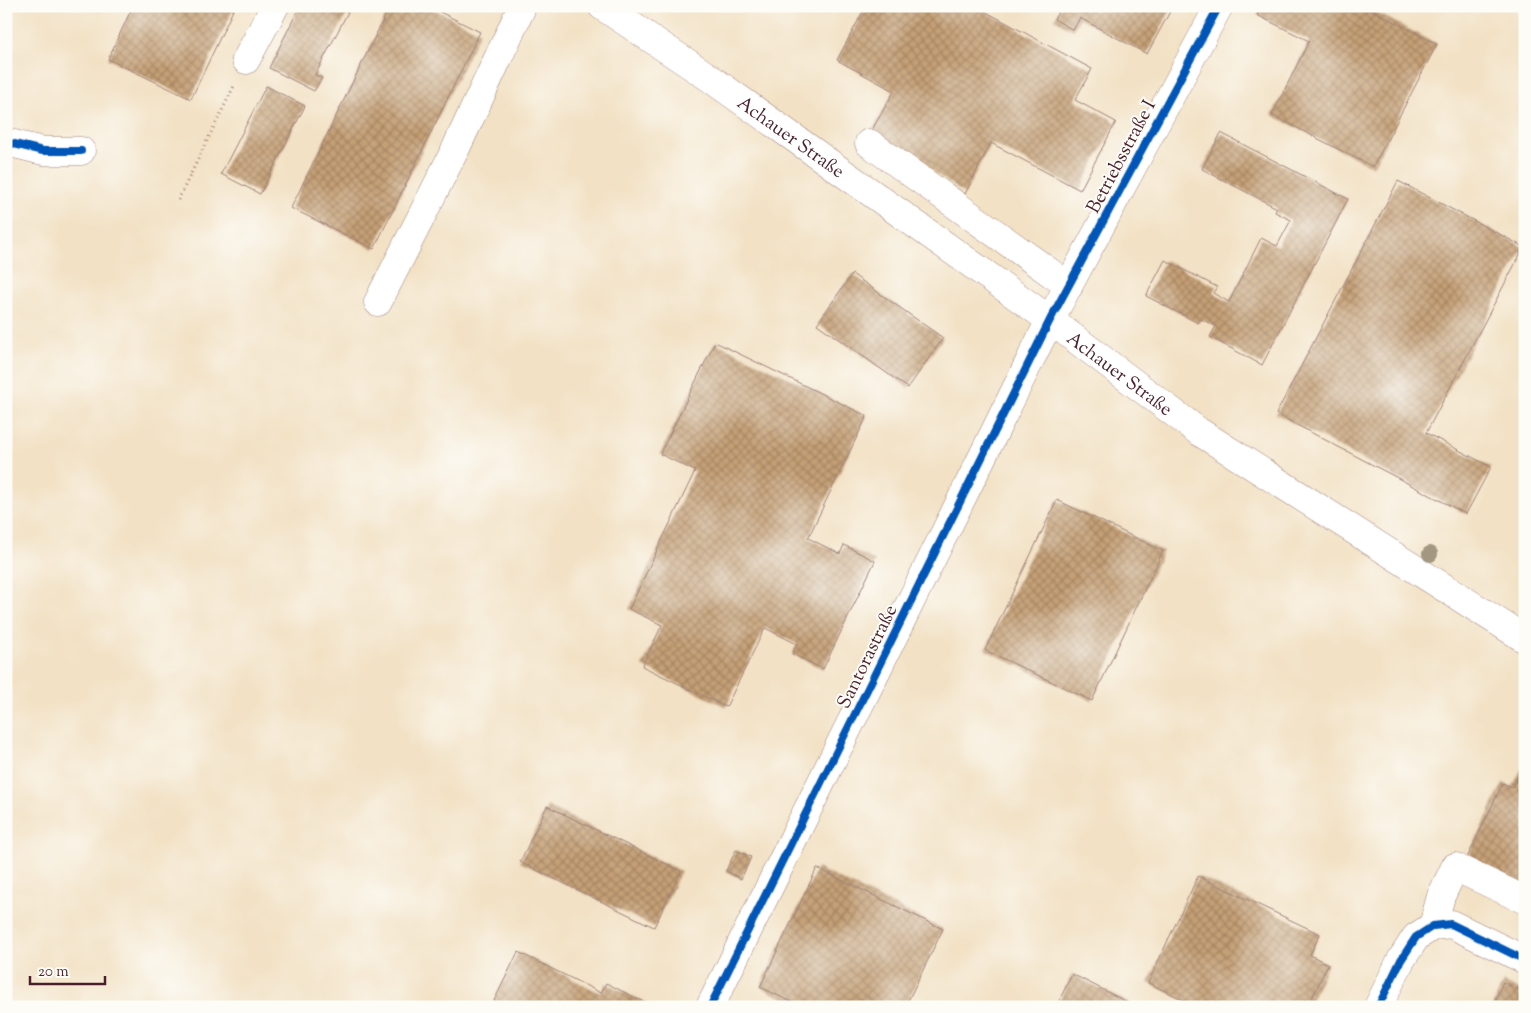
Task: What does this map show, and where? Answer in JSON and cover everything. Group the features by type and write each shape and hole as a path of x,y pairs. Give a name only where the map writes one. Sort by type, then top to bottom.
{"street":[{"path":"246,60 275,6"},
{"name":"Achauer Straße","path":"602,6 707,76 1050,320 1198,431 1525,639"},
{"name":"Betriebsstraße I","path":"1050,320 1219,6"},
{"path":"378,302 456,148 520,7"},
{"path":"6,142 43,151 81,151"},
{"path":"869,143 1069,286"},
{"name":"Santorastraße","path":"710,1007 1050,320"},
{"path":"1433,926 1441,896 1455,867 1525,900"},
{"path":"1378,1007 1401,960 1416,937 1433,926 1451,924 1525,960"}],"path":[{"path":"178,200 246,60"}],"building":[{"path":"133,6 235,6 191,99 108,59"},
{"path":"300,6 337,6 348,12 315,75 322,78 314,91 269,68"},
{"path":"390,6 428,6 480,32 374,249 291,208"},
{"path":"866,6 975,6 1092,69 1075,100 1116,122 1080,190 991,143 965,194 872,130 894,91 837,60"},
{"path":"1062,6 1173,6 1147,54 1080,18 1073,30 1054,19"},
{"path":"1262,6 1364,6 1437,44 1373,167 1272,115 1309,41 1257,15"},
{"path":"266,86 305,106 260,194 221,174"},
{"path":"1221,133 1348,199 1262,365 1210,337 1216,326 1201,319 1198,323 1146,296 1165,260 1217,287 1213,293 1229,302 1261,238 1277,246 1291,220 1275,212 1277,208 1202,169"},
{"path":"1398,181 1524,247 1426,433 1491,467 1466,514 1276,414"},
{"path":"852,274 943,338 908,388 817,324"},
{"path":"715,342 867,416 808,538 840,554 844,545 875,561 823,669 792,654 797,644 765,628 726,707 642,666 662,625 629,609 695,471 660,454"},
{"path":"1057,500 1163,551 1092,701 985,650"},
{"path":"1522,768 1525,769 1525,886 1467,858 1503,783 1512,787"},
{"path":"547,806 681,871 654,927 520,862"},
{"path":"736,850 751,857 741,879 726,871"},
{"path":"817,868 943,929 905,1007 802,1007 760,987"},
{"path":"1198,876 1320,934 1310,955 1328,964 1308,1007 1199,1007 1148,983"},
{"path":"518,952 601,993 606,983 654,1007 500,1007 493,1003"},
{"path":"1072,974 1137,1007 1056,1007"},
{"path":"1503,982 1525,993 1525,1007 1492,1007"}],"cycle path":[{"path":"710,1007 1050,320 1219,6"},
{"path":"6,142 43,151 81,151"},
{"path":"1378,1007 1401,960 1416,937 1433,926 1451,924 1525,960"}]}
